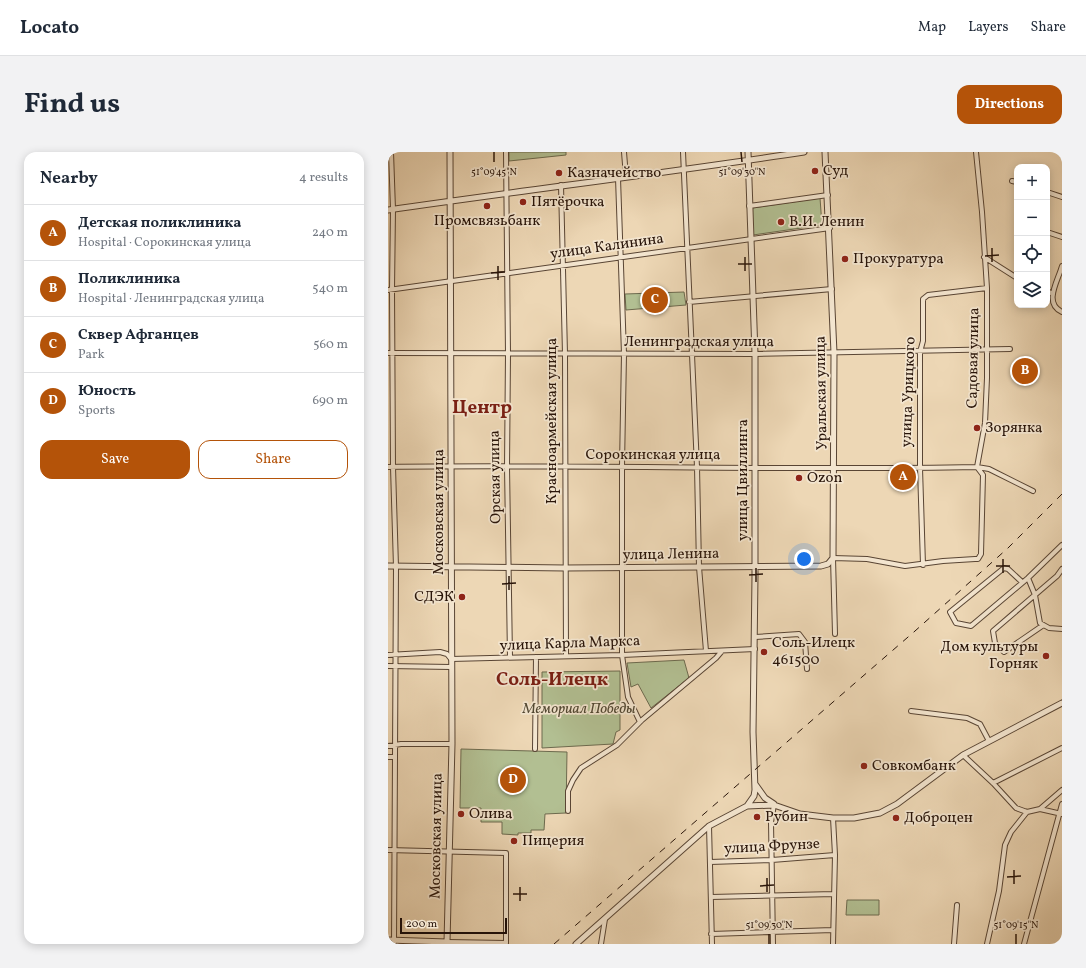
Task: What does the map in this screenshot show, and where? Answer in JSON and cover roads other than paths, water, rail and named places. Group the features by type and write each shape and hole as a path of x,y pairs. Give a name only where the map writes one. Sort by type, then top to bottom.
{"street":[{"path":"391,152 390,354 396,566 394,942"},
{"name":"Московская улица","path":"447,943 452,744 451,355 449,281 451,202 450,152"},
{"name":"Орская улица","path":"506,152 505,195 508,354 507,467 510,657"},
{"path":"624,152 626,177"},
{"path":"683,152 700,567 706,651"},
{"name":"улица Цвиллинга","path":"747,806 754,796 755,783 753,732 756,566 754,469 755,354 748,152"},
{"path":"391,210 804,152"},
{"name":"Уральская улица","path":"825,152 830,228 834,353 835,468 833,558 835,634"},
{"name":"Садовая улица","path":"975,559 981,554 983,475 977,467 985,423 987,350 987,288 976,152"},
{"path":"618,178 622,257 624,354 622,466 622,655 628,697 640,722"},
{"name":"Красноармейская улица","path":"561,185 565,354 564,467 566,656"},
{"path":"1050,193 1062,197"},
{"path":"750,206 828,196"},
{"name":"улица Калинина","path":"390,290 830,228"},
{"path":"1050,233 1062,237"},
{"path":"984,257 1014,276"},
{"path":"1062,266 1053,294 1052,305 1056,310 1062,312"},
{"name":"улица Урицкого","path":"923,565 920,468 920,352 923,341 923,299 928,295 987,288"},
{"path":"689,302 832,289"},
{"name":"Ленинградская улица","path":"390,354 755,354 920,352 1010,349"},
{"name":"Сорокинская улица","path":"388,468 622,466 754,469 977,467 989,470 1033,491"},
{"path":"1022,582 1008,569 1004,568 950,612 956,622 971,626 1028,578 1062,546"},
{"name":"улица Ленина","path":"388,566 452,568 622,568 821,566 828,564 833,558 867,560 905,566 975,559"},
{"path":"1062,569 1057,576 992,631 995,643 1004,652 1042,626 1062,630"},
{"path":"1028,578 1035,595 1039,620 1042,626"},
{"path":"755,637 795,634 802,636 806,649 807,669"},
{"name":"улица Карла Маркса","path":"388,655 440,652 447,654 451,659 622,655 755,649"},
{"path":"568,811 568,791 572,780 581,768 617,745 640,722 716,658 722,651"},
{"path":"535,749 536,657"},
{"path":"388,666 451,667"},
{"path":"755,783 765,798 774,805 800,814 833,818 866,817 890,808 963,755 1062,703"},
{"path":"911,711 967,718 980,724 989,742"},
{"path":"388,746 401,744 452,744"},
{"path":"993,783 1062,748"},
{"path":"963,755 993,783 1016,808 1027,812 1040,809 1060,814"},
{"path":"388,757 395,757"},
{"path":"1040,809 1062,790"},
{"path":"1024,944 1062,804"},
{"path":"576,944 709,826 747,806 774,805"},
{"path":"774,805 771,822 774,944"},
{"path":"987,944 999,891 1005,845 1011,832 1027,812"},
{"path":"833,818 835,855 833,944"},
{"path":"709,826 712,944"},
{"path":"388,850 506,853 506,943 394,942 388,940"},
{"name":"улица Фрунзе","path":"710,862 772,860 835,855"},
{"path":"711,897 834,894"},
{"path":"954,944 958,906"},
{"path":"601,944 605,919"},
{"path":"711,934 833,930"}],"railway":[{"path":"554,944 915,631 1008,548 1062,494"}],"place":[{"name":"Суд","path":"815,171"},
{"name":"Казначейство","path":"559,173"},
{"name":"Пятёрочка","path":"523,202"},
{"name":"Промсвязьбанк","path":"487,206"},
{"name":"В.И. Ленин","path":"781,222"},
{"name":"Прокуратура","path":"845,259"},
{"name":"Сквер Афганцев","path":"655,300"},
{"name":"Поликлиника","path":"1025,371"},
{"name":"Зорянка","path":"977,428"},
{"name":"Детская поликлиника","path":"903,477"},
{"name":"Ozon","path":"799,478"},
{"name":"СДЭК","path":"462,597"},
{"name":"Соль-Илецк 461500","path":"764,652"},
{"name":"Дом культуры Горняк","path":"1046,656"},
{"name":"Совкомбанк","path":"864,766"},
{"name":"Юность","path":"513,780"},
{"name":"Олива","path":"461,814"},
{"name":"Рубин","path":"757,817"},
{"name":"Доброцен","path":"896,818"},
{"name":"Пицерия","path":"514,841"}],"district":[{"name":"Центр","path":"482,408"},
{"name":"Соль-Илецк","path":"552,680"}],"park label":[{"name":"Мемориал Победы","path":"579,709"}]}
